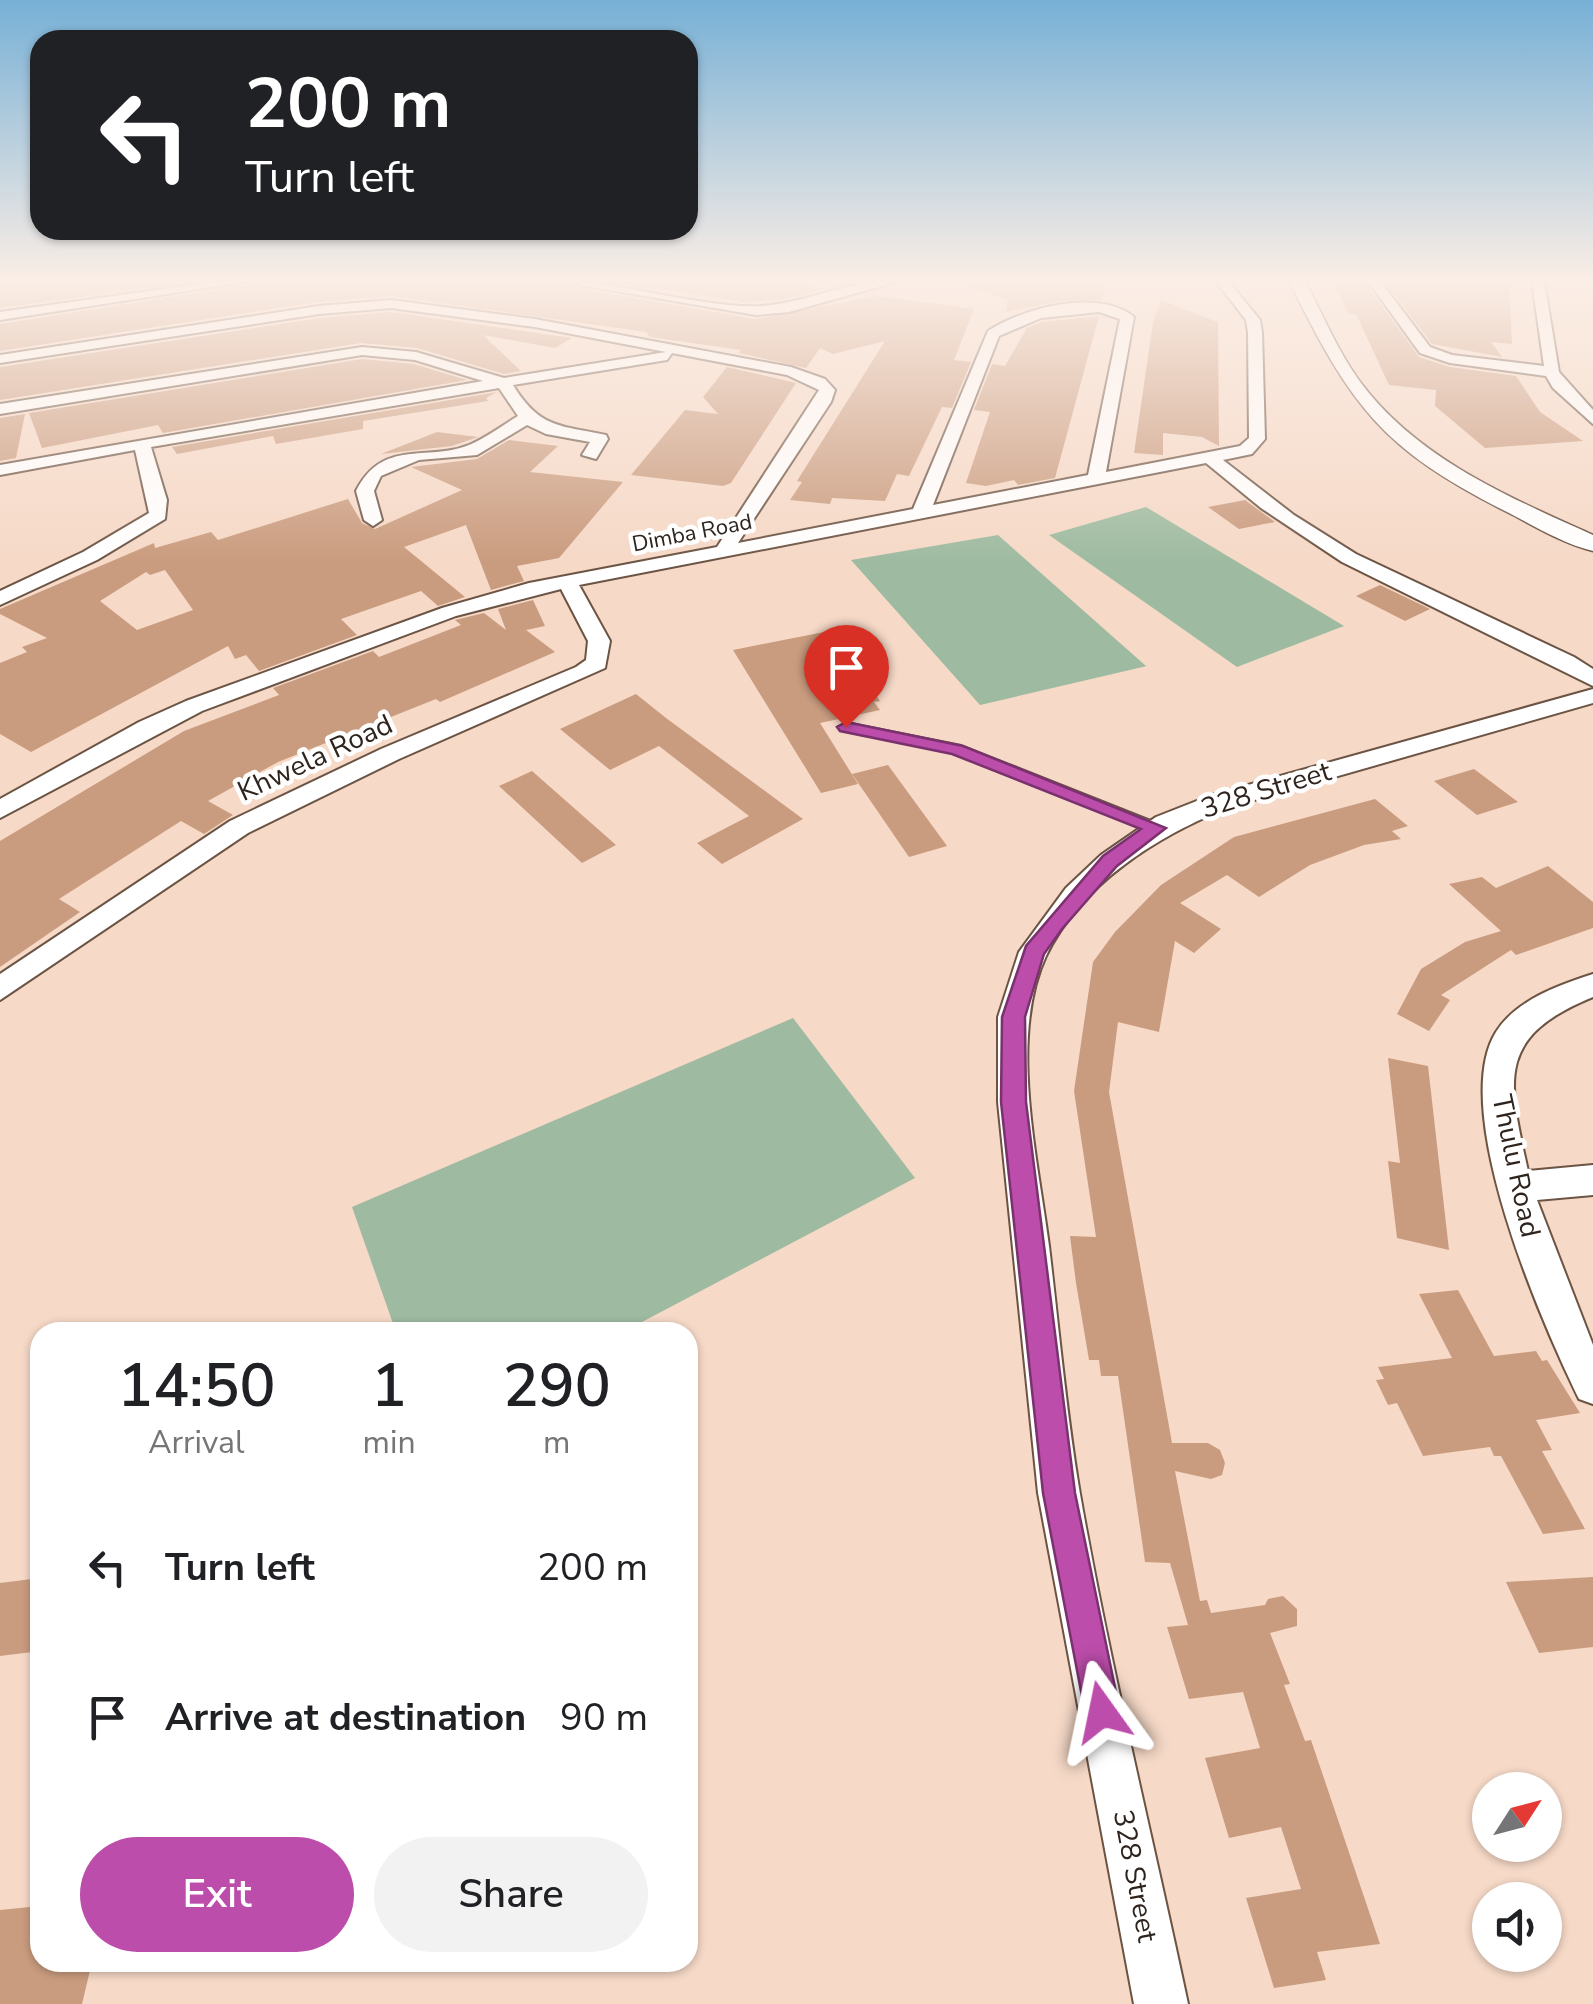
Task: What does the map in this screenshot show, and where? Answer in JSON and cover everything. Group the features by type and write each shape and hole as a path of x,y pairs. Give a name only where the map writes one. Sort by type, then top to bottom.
{"street":[{"path":"0,409 215,375"},
{"path":"479,375 504,382 524,419 541,428 600,440 590,456"},
{"path":"0,470 141,442 550,375"},
{"path":"722,553 823,402 826,390 801,375"},
{"path":"920,514 977,375"},
{"path":"1096,480 1116,375"},
{"name":"Dimba Road","path":"0,810 146,727 450,612 567,582 1246,450 1257,440 1255,375"},
{"path":"1347,375 1377,414 1439,462 1593,544"},
{"path":"1553,375 1558,385 1593,419"},
{"path":"374,520 365,490 368,479 382,468 416,454 471,451 524,419"},
{"path":"0,599 90,556 154,518 159,506 141,442"},
{"path":"1212,459 1239,482 1371,570 1499,626 1593,679"},
{"name":"Khwela Road","path":"0,989 239,828 390,754 584,672 597,663 599,641 567,582"},
{"name":"328 Street","path":"1161,2004 1059,1493 1014,1102 1014,1017 1033,952 1076,895 1110,861 1156,828 1222,801 1535,709 1593,696"},
{"name":"Thulu Road","path":"1593,984 1524,1021 1503,1046 1498,1076 1517,1186 1535,1256 1572,1348 1593,1385"},
{"path":"1517,1186 1593,1180"}],"lane":[{"path":"846,727 956,750 1156,828"}],"green space":[{"path":"1146,507 1344,626 1237,667 1049,535"},
{"path":"998,535 1147,666 980,705 851,560"},
{"path":"793,1018 915,1178 642,1322 392,1322 352,1207"}],"building":[{"path":"0,375 161,375 0,400"},
{"path":"266,375 449,375 467,380 163,433 158,425 42,448 29,413"},
{"path":"721,375 759,375 796,383 731,483 723,486 631,475 685,410 718,414 703,397"},
{"path":"864,375 966,375 952,408 942,407 909,476 897,474 885,501 832,498 830,504 790,500 802,482 797,481"},
{"path":"988,375 1083,375 1055,478 1018,485 1014,480 986,486 966,483 990,412 974,410"},
{"path":"1145,375 1218,375 1219,446 1202,437 1163,433 1163,455 1134,453"},
{"path":"1384,375 1516,376 1540,412 1583,441 1485,448 1435,406 1436,390 1389,385"},
{"path":"497,392 486,398 488,401 363,421 363,429 276,444 273,436 177,454 172,447"},
{"path":"25,414 16,458 0,461 0,418"},
{"path":"437,432 478,437 452,446 381,454"},
{"path":"509,440 558,446 530,472 623,482 559,558 517,566 524,581 491,590 466,525 404,547 465,597 438,606 421,591 341,619 357,635 259,671 246,655 235,659 228,646 31,752 0,734 0,663 27,652 22,647 47,638 0,614 0,609 154,543 155,548 211,532 218,540 348,499 362,523 375,529 462,490 411,467 477,459","holes":["165,570 193,610 137,630 100,601 146,572 150,575"]},
{"path":"1245,500 1275,522 1239,529 1208,507"},
{"path":"1380,585 1430,609 1405,621 1356,596"},
{"path":"533,600 545,626 526,630 555,652 440,702 436,699 278,762 208,801 233,815 204,834 181,821 59,899 80,912 0,967 0,841 184,731 279,695 273,688 373,651 379,657 461,625 455,620 484,613 506,630 498,609"},
{"path":"829,631 880,701 874,702 880,710 820,723 858,784 821,793 733,650"},
{"path":"636,694 803,819 722,864 697,843 749,816 659,746 610,770 560,729"},
{"path":"888,765 947,846 909,857 852,774"},
{"path":"1474,769 1518,802 1477,815 1434,781"},
{"path":"532,771 616,845 582,863 499,786"},
{"path":"1375,799 1408,826 1392,831 1401,839 1364,845 1310,865 1259,897 1227,875 1180,903 1221,929 1194,953 1175,941 1159,1032 1118,1022 1109,1092 1172,1443 1208,1443 1220,1450 1225,1463 1222,1475 1211,1479 1175,1471 1200,1601 1207,1600 1211,1613 1265,1605 1268,1599 1283,1596 1297,1609 1297,1626 1270,1633 1290,1684 1284,1685 1305,1741 1311,1740 1380,1944 1317,1952 1326,1980 1274,1988 1246,1898 1301,1889 1281,1827 1229,1838 1205,1758 1260,1748 1243,1692 1189,1699 1167,1627 1188,1625 1170,1563 1145,1562 1118,1376 1101,1376 1099,1360 1089,1360 1076,1283 1070,1236 1096,1237 1074,1091 1093,962 1115,932 1161,885 1234,837"},
{"path":"1548,866 1593,902 1593,928 1516,955 1511,950 1441,995 1450,1000 1429,1031 1397,1014 1421,969 1465,942 1501,931 1449,884 1482,877 1496,888"},
{"path":"1388,1058 1428,1066 1449,1250 1397,1238 1388,1161 1400,1163"},
{"path":"1458,1290 1494,1356 1536,1351 1542,1361 1547,1360 1580,1413 1536,1420 1552,1450 1542,1451 1585,1529 1543,1534 1501,1456 1494,1456 1490,1447 1423,1456 1397,1403 1388,1405 1376,1380 1384,1379 1378,1367 1452,1358 1419,1294"},
{"path":"1593,1577 1593,1647 1539,1653 1506,1582"},
{"path":"30,1579 30,1652 0,1656 0,1583"},
{"path":"30,1907 30,1972 90,1972 82,2004 0,2004 0,1910"}],"route":[{"path":"846,727 956,750 1156,828 1110,861 1054,923 1033,952 1014,1017 1014,1102 1059,1493 1102,1712"}]}
